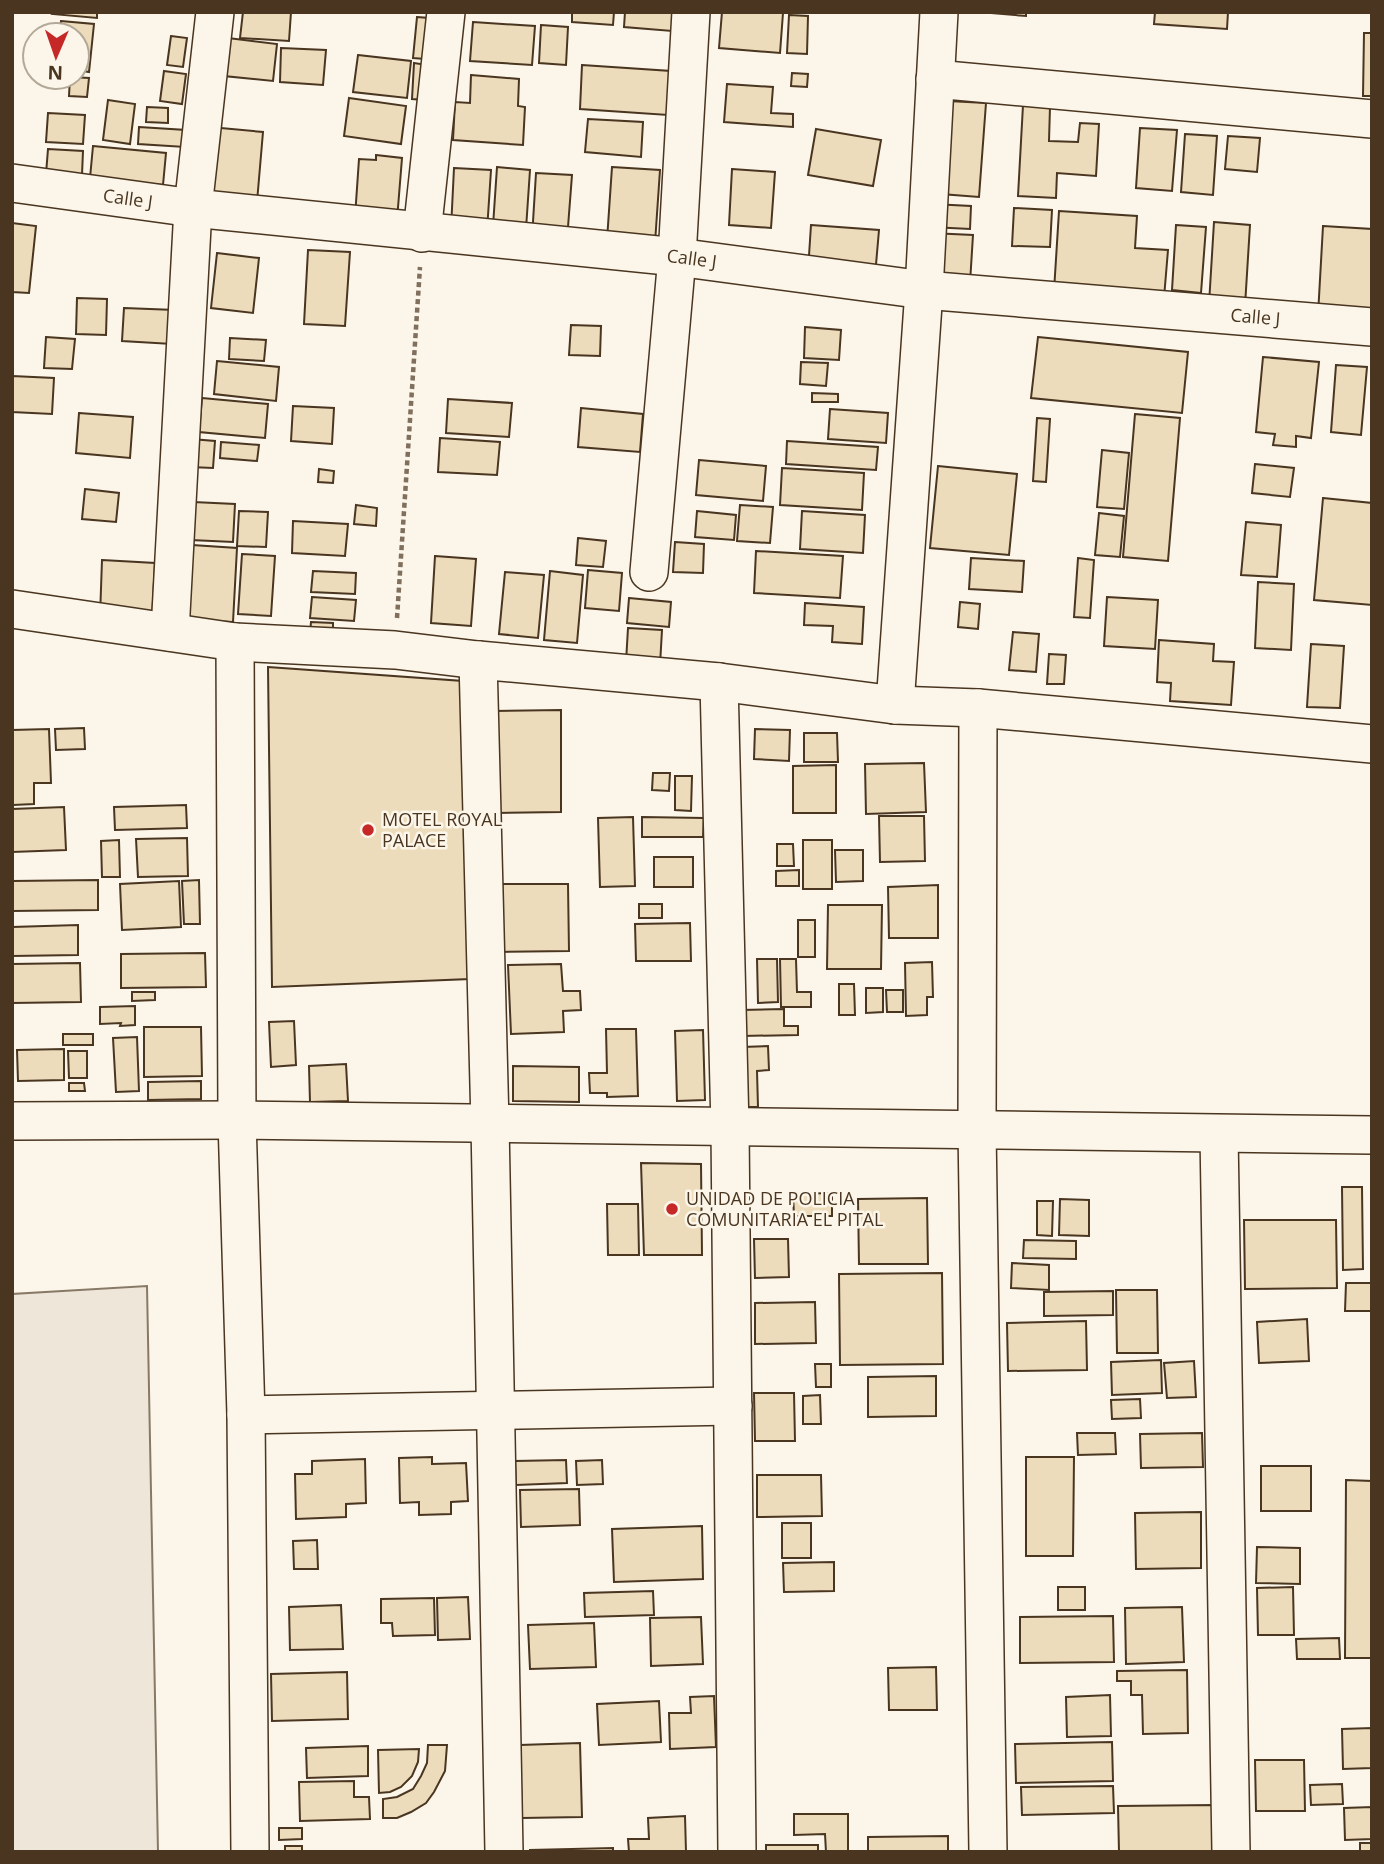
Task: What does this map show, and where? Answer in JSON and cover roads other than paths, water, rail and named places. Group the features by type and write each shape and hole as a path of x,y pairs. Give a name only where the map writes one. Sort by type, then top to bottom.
{"street":[{"path":"170,632 192,208 215,12"},
{"path":"422,233 446,12"},
{"path":"649,572 677,257 691,12"},
{"path":"895,705 924,289 939,12"},
{"path":"935,79 1372,119"},
{"name":"Calle J","path":"12,183 192,208 677,257 924,289 1372,327"},
{"path":"12,609 235,642 395,650 719,682 895,705 978,708 1372,744"},
{"path":"235,642 237,1120 246,1415 250,1852"},
{"path":"478,660 504,1852"},
{"path":"719,682 730,1128 737,1852"},
{"path":"978,708 977,1129 988,1852"},
{"path":"12,1121 237,1120 1372,1135"},
{"path":"1219,1134 1231,1852"},
{"path":"246,1415 733,1406"}],"place":[{"name":"MOTEL ROYAL PALACE","path":"368,830"},
{"name":"UNIDAD DE POLICIA COMUNITARIA EL PITAL","path":"672,1209"}]}
